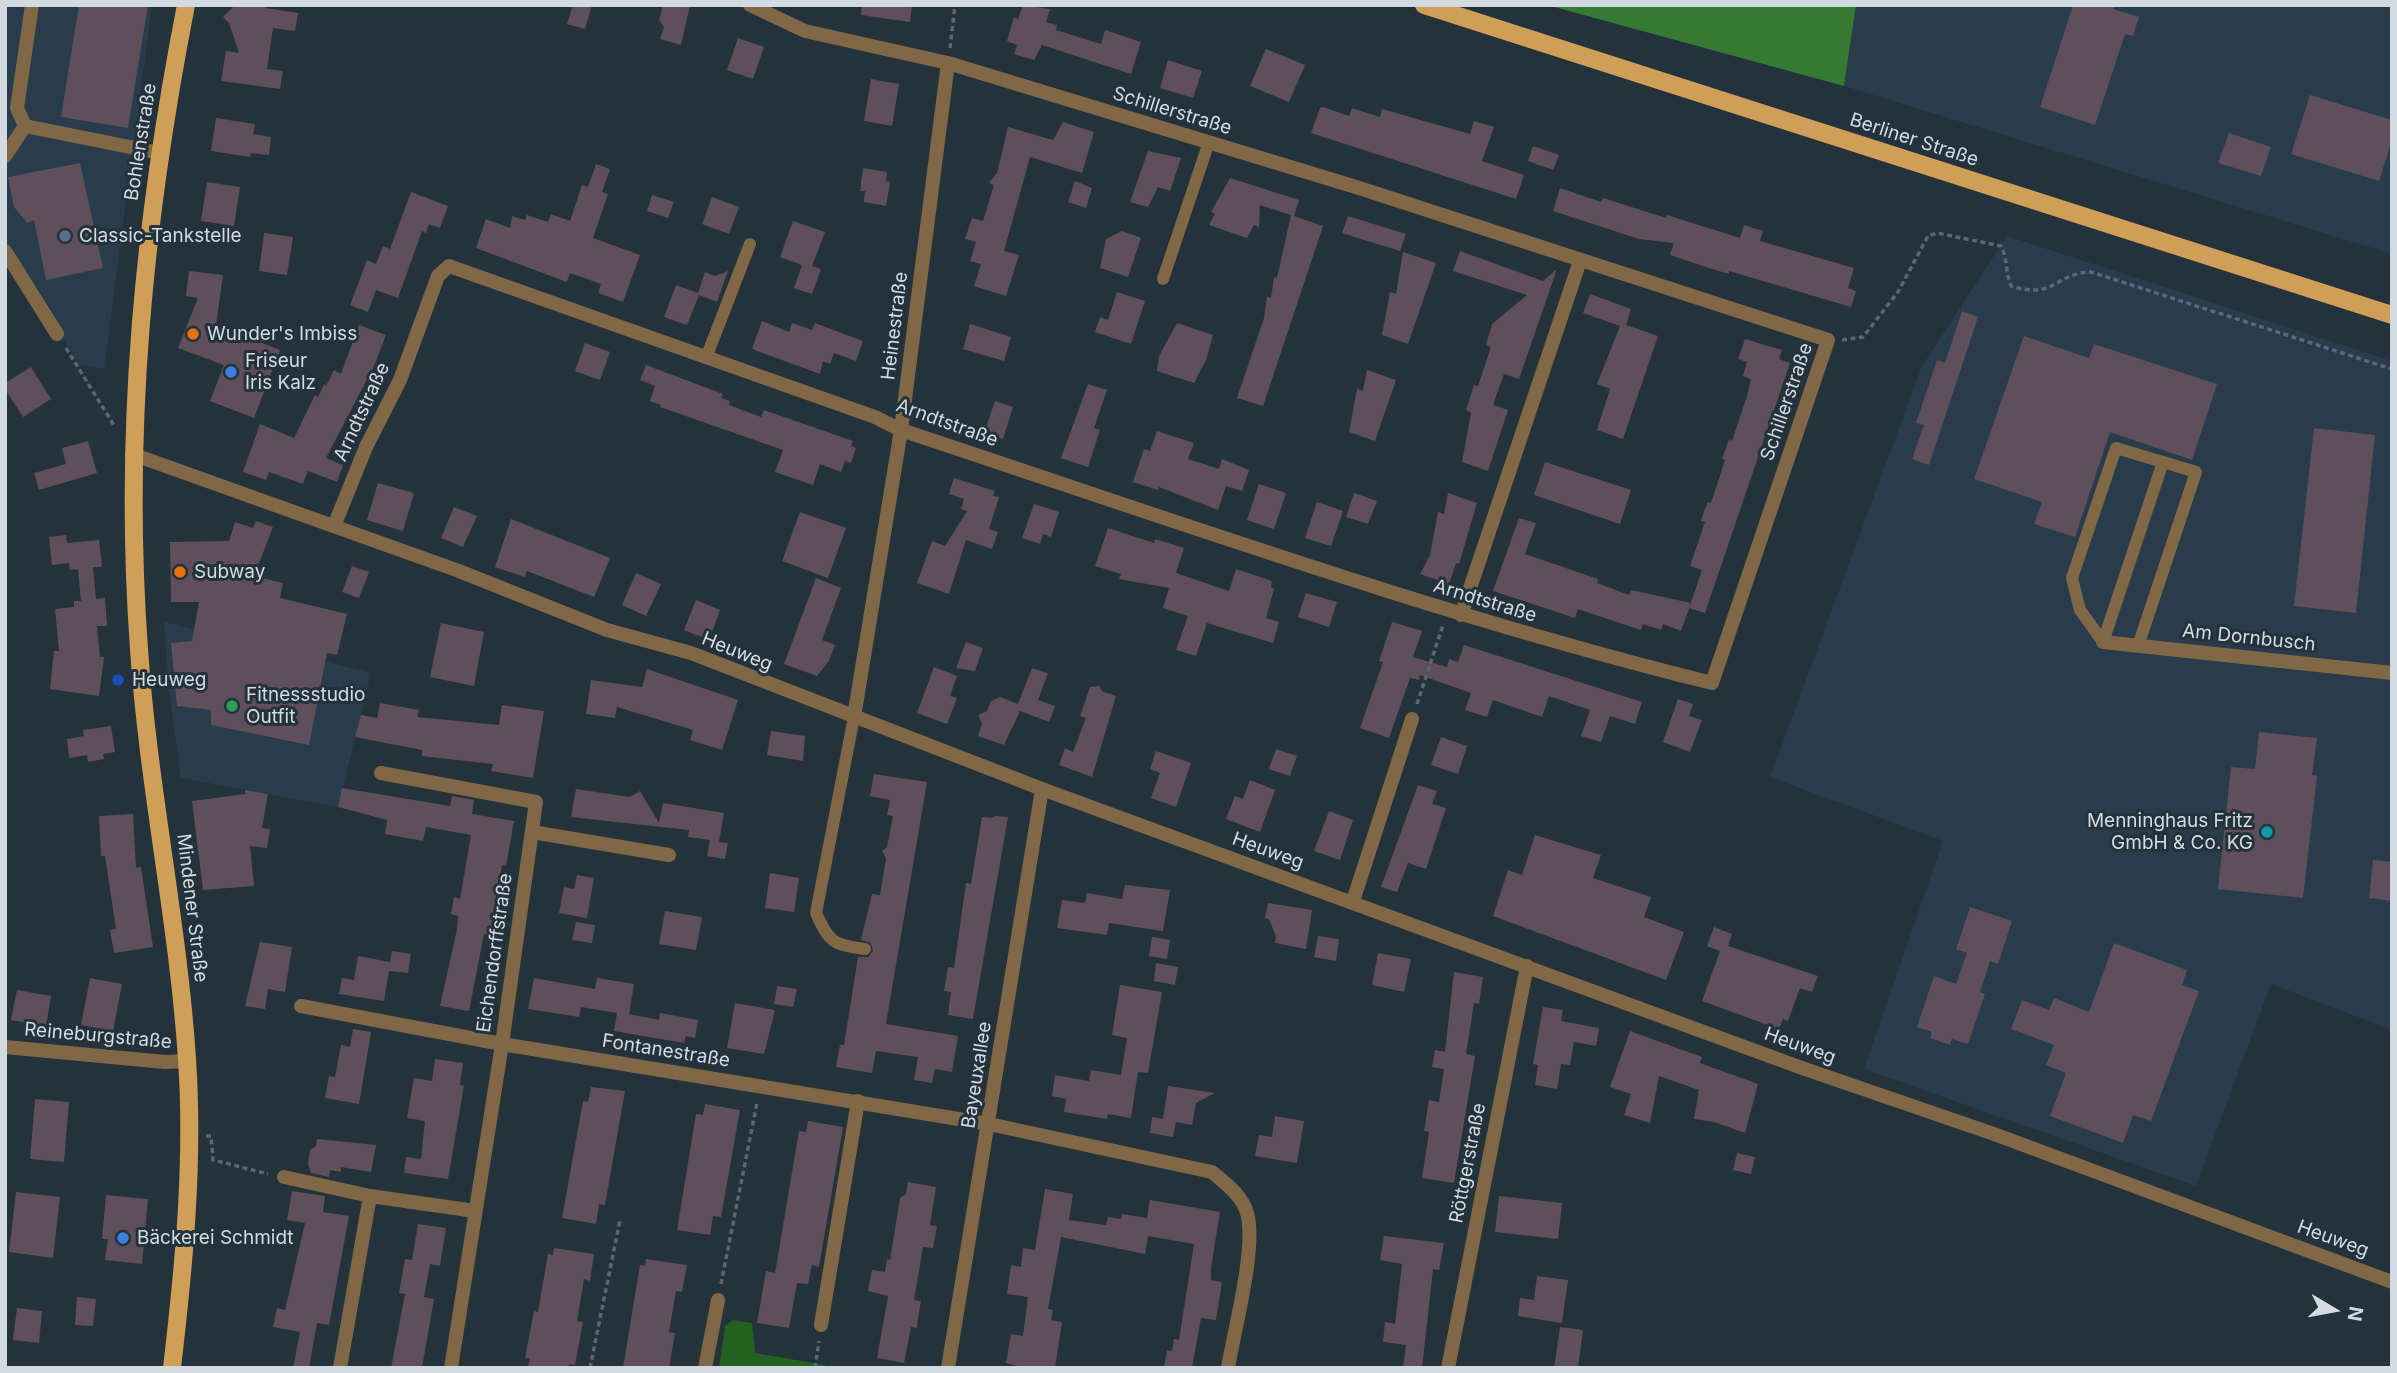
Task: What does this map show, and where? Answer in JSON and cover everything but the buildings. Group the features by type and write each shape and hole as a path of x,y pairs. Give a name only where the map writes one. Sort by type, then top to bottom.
{"main road":[{"name":"Bohlenstraße","path":"132,454 136,348 160,153 186,5"},
{"name":"Berliner Straße","path":"1424,5 2392,315"},
{"name":"Mindener Straße","path":"132,454 139,650 181,980 188,1061 188,1203 172,1368"}],"street":[{"path":"25,126 17,108 32,5"},
{"name":"Schillerstraße","path":"750,5 805,32 948,63 1356,187 1828,340 1712,683"},
{"name":"Heinestraße","path":"854,717 901,430 948,63"},
{"path":"25,126 160,153"},
{"path":"5,156 25,126"},
{"path":"5,251 57,334"},
{"path":"1455,612 1580,261"},
{"name":"Arndtstraße","path":"334,526 366,447 400,380 438,276 449,266 876,417 901,430 1455,612 1588,653 1712,683"},
{"name":"Heuweg","path":"132,454 334,526 607,630 691,653 1042,789 2392,1282"},
{"name":"Am Dornbusch","path":"2102,642 2392,673"},
{"path":"1353,901 1412,719"},
{"name":"Eichendorffstraße","path":"301,1006 502,1044 536,802 381,774"},
{"name":"Bayeuxallee","path":"948,1368 1042,789"},
{"path":"532,832 669,855"},
{"name":"Röttgerstraße","path":"1448,1368 1527,966"},
{"path":"451,1368 502,1044"},
{"name":"Fontanestraße","path":"502,1044 989,1124 1212,1172 1233,1189 1247,1211 1250,1239 1227,1368"},
{"name":"Reineburgstraße","path":"5,1047 165,1062 188,1061"},
{"path":"821,1325 858,1101"},
{"path":"284,1177 370,1196 475,1211"},
{"path":"340,1368 370,1196"},
{"path":"705,1368 718,1300"}],"lane":[{"path":"1163,279 1209,142"},
{"path":"706,358 750,244"},
{"path":"2102,642 2080,610 2073,578 2116,448 2196,472 2138,646"},
{"path":"2102,642 2162,462"},
{"path":"854,717 816,913 830,940 842,946 864,949"}],"path":[{"path":"948,63 955,5"},
{"path":"1828,340 1863,337 1898,292 1928,236 1937,233 2001,246 2006,256 2005,272 2011,286 2031,292 2045,290 2077,272 2091,272 2392,369"},
{"path":"57,334 132,454"},
{"path":"1412,719 1455,612"},
{"path":"718,1300 760,1086"},
{"path":"190,1135 211,1136 213,1160 284,1177"},
{"path":"590,1368 620,1220"},
{"path":"816,1368 821,1325"}],"shaded area":[{"path":"7,5 152,5 104,369 79,364 5,245"},
{"path":"1856,5 2392,5 2392,254 1844,86"},
{"path":"2007,236 2392,361 2392,1030 2271,984 2196,1186 1864,1069 1943,841 1770,777 1922,366"},
{"path":"164,622 371,673 338,807 181,778 169,690"}],"green space":[{"path":"1547,5 1856,5 1844,86"},
{"path":"733,1320 752,1323 755,1353 825,1365 825,1368 719,1368 725,1326"}],"place":[{"name":"Classic-Tankstelle","path":"65,236"},
{"name":"Wunder's Imbiss","path":"193,334"},
{"name":"Friseur Iris Kalz","path":"231,372"},
{"name":"Subway","path":"180,572"},
{"name":"Heuweg","path":"118,680"},
{"name":"Fitnessstudio Outfit","path":"232,706"},
{"name":"Menninghaus Fritz GmbH & Co. KG","path":"2267,832"},
{"name":"Bäckerei Schmidt","path":"123,1238"}]}
